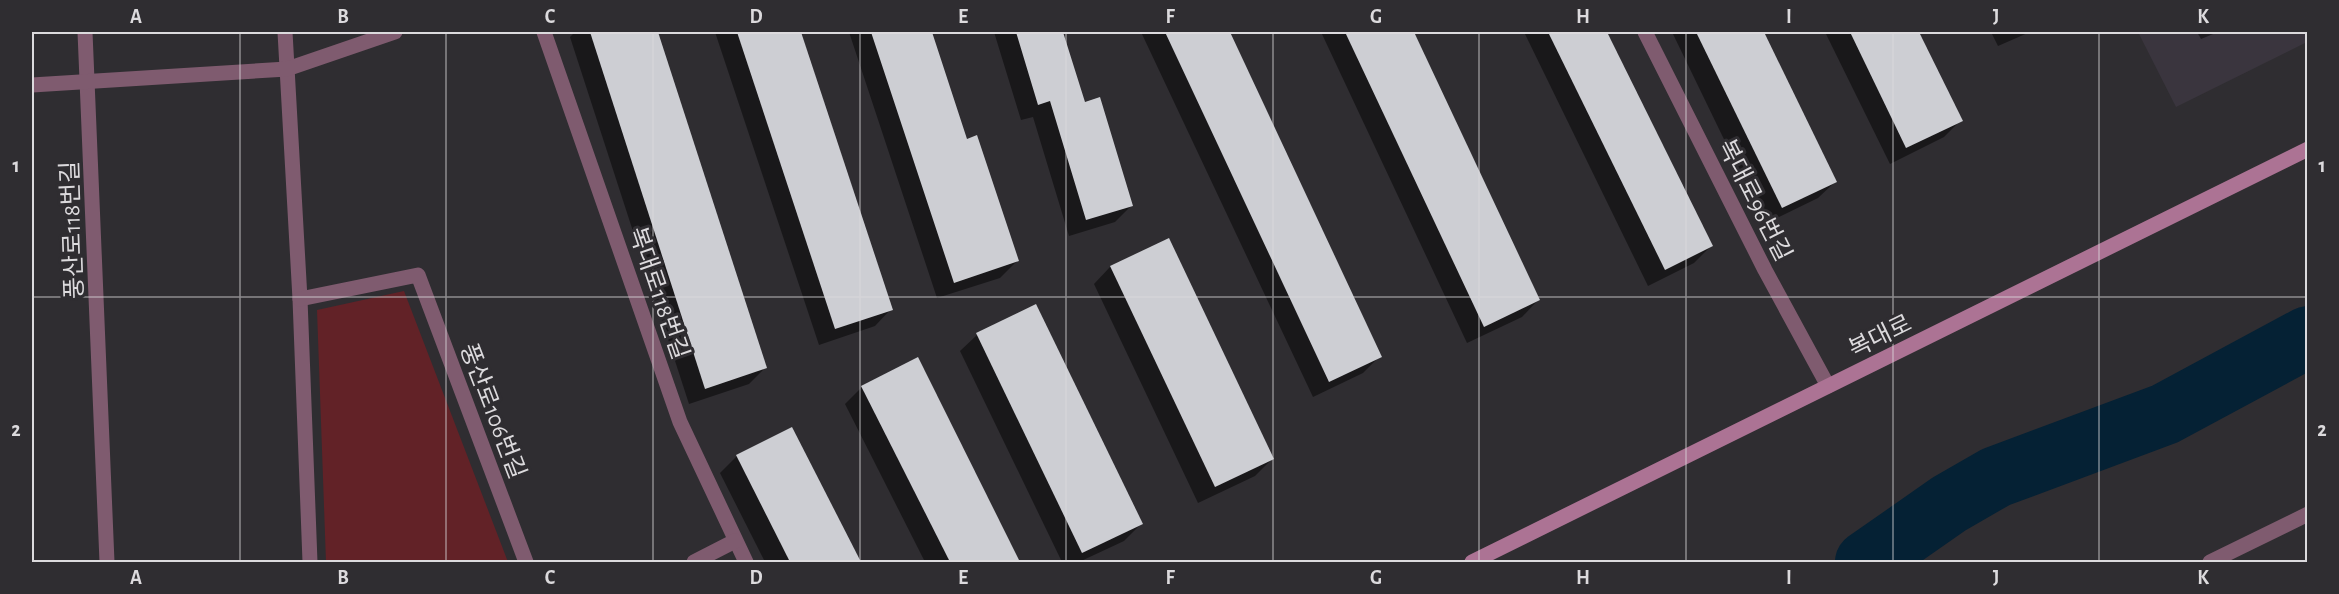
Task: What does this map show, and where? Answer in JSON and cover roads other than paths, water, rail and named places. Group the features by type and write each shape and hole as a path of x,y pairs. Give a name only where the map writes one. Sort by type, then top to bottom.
{"street":[{"name":"풍산로118번길","path":"86,32 107,562"},
{"path":"285,32 300,299 310,562"},
{"path":"32,85 287,69 395,32"},
{"name":"복대로118번길","path":"544,32 680,422 746,562"},
{"name":"복대로96번길","path":"1645,32 1765,270 1828,386"},
{"name":"복대로","path":"1472,562 2307,149"},
{"name":"풍산로106번길","path":"300,299 418,275 526,562"},
{"path":"2210,562 2307,514"},
{"path":"694,562 735,541"}],"waterway":[{"path":"1866,562 1949,504 1996,477 2165,414 2308,337"}]}
